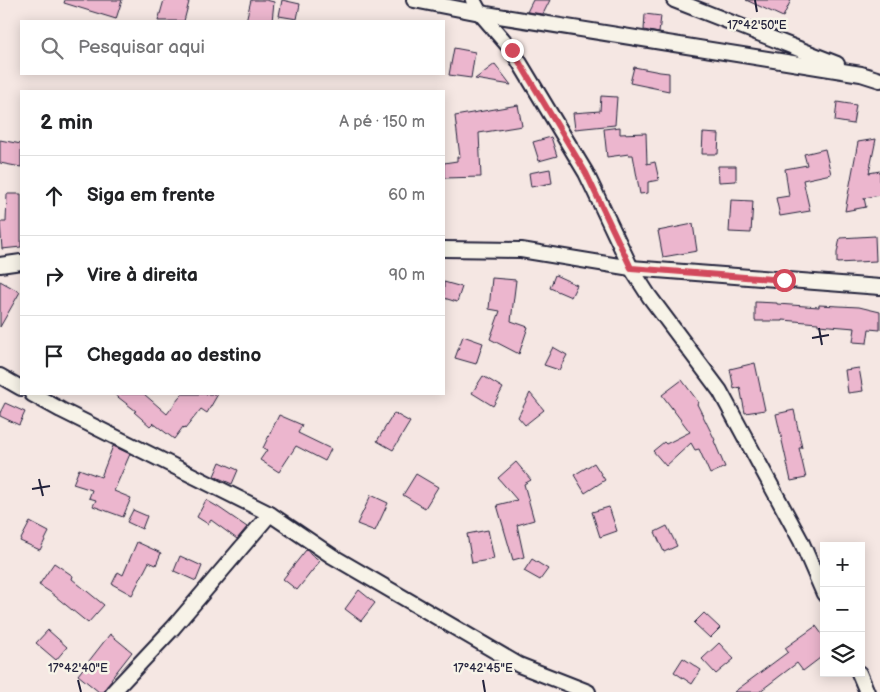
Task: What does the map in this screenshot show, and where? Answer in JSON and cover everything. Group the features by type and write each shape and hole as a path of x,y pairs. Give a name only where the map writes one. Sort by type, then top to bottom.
{"street":[{"path":"414,0 480,13 861,74"},
{"path":"473,0 480,13 512,50 586,173 631,268 649,296 720,391 800,541 821,587"},
{"path":"674,0 880,80"},
{"path":"445,249 521,250 631,268 880,287"},
{"path":"0,265 20,262"},
{"path":"0,376 20,387"},
{"path":"34,395 270,514 332,556 519,665 588,692"},
{"path":"113,692 173,628 270,514"},
{"path":"861,677 867,692"}],"building":[{"path":"65,0 122,0 116,19 64,3"},
{"path":"164,0 189,2 184,20 158,20"},
{"path":"251,0 274,2 272,20 246,20"},
{"path":"282,0 300,4 297,19 279,16"},
{"path":"533,0 550,0 543,14 527,12"},
{"path":"746,0 791,0 783,17"},
{"path":"645,14 661,16 659,33 644,30"},
{"path":"454,48 475,52 471,78 449,75"},
{"path":"495,64 511,85 475,79"},
{"path":"634,67 669,73 669,91 630,83"},
{"path":"601,96 617,97 615,125 575,129 573,113 600,111"},
{"path":"837,102 856,105 853,124 835,121"},
{"path":"518,105 522,126 479,133 481,177 445,178 445,163 457,161 457,157 460,157 455,116"},
{"path":"620,127 620,134 646,133 647,164 655,162 659,180 648,182 648,193 640,194 633,155 607,157 604,129"},
{"path":"703,133 719,134 718,154 702,154"},
{"path":"551,137 557,156 539,161 533,142"},
{"path":"876,139 869,173 880,171 880,195 864,198 866,207 845,211 858,142"},
{"path":"0,140 20,144 20,167 0,163"},
{"path":"825,149 831,174 803,180 810,211 780,216 776,198 789,196 785,169 807,165 804,154"},
{"path":"718,166 736,166 736,181 719,182"},
{"path":"550,169 552,183 531,187 529,173"},
{"path":"7,194 20,194 20,247 2,249 0,222 6,222"},
{"path":"731,200 753,201 751,233 729,232"},
{"path":"693,224 697,251 663,257 658,231"},
{"path":"875,236 876,261 837,263 840,238"},
{"path":"555,275 577,285 571,297 550,288"},
{"path":"492,278 516,280 511,321 528,327 519,354 490,339 500,311 489,309"},
{"path":"0,281 20,292 0,327"},
{"path":"445,282 462,287 457,302 445,298"},
{"path":"755,302 819,307 819,305 859,307 880,312 880,330 869,329 867,343 853,342 855,328 783,320 755,321"},
{"path":"463,336 483,343 476,364 455,358"},
{"path":"553,347 567,355 559,370 544,365"},
{"path":"755,363 765,410 745,413 740,387 734,389 730,369"},
{"path":"859,368 863,391 848,393 845,370"},
{"path":"483,376 503,388 493,406 472,393"},
{"path":"682,380 699,403 697,404 715,440 725,467 710,474 699,449 695,450 691,443 666,466 653,451 664,442 666,444 690,432 662,395"},
{"path":"530,393 544,410 525,425 518,417"},
{"path":"115,395 145,395 167,414 181,395 217,395 207,413 201,409 174,439 153,423 150,426 134,412 136,411"},
{"path":"5,403 25,412 19,425 0,416"},
{"path":"794,410 802,448 799,448 806,478 791,481 776,414"},
{"path":"394,413 410,422 393,450 377,441"},
{"path":"279,415 302,425 298,433 331,449 325,461 296,446 279,472 260,460 267,450 263,448"},
{"path":"113,446 130,454 114,491 131,498 123,517 93,506 96,500 89,498 92,490 73,484 79,469 101,477"},
{"path":"220,462 238,470 232,484 214,476"},
{"path":"516,462 531,480 524,484 534,520 517,525 524,557 513,560 497,505 517,500 498,478"},
{"path":"594,463 605,480 585,493 574,475"},
{"path":"416,474 438,487 425,508 403,495"},
{"path":"371,495 388,503 375,531 357,524"},
{"path":"206,500 247,527 237,539 211,520 208,524 197,517"},
{"path":"609,507 617,531 600,537 592,512"},
{"path":"133,510 147,516 142,529 127,522"},
{"path":"30,522 49,532 40,550 20,541"},
{"path":"667,526 677,546 664,552 655,532"},
{"path":"488,530 494,559 472,563 467,534"},
{"path":"137,542 161,553 156,565 149,562 132,595 112,584 118,572 123,575"},
{"path":"306,550 320,561 297,590 283,579"},
{"path":"180,556 202,566 196,581 174,571"},
{"path":"532,559 548,569 540,580 524,571"},
{"path":"54,563 73,576 72,579 104,605 88,623 39,585"},
{"path":"359,590 375,603 361,621 345,609"},
{"path":"704,613 720,628 710,638 694,623"},
{"path":"816,626 820,632 820,658 803,671 797,663 759,692 734,692 788,652 785,648"},
{"path":"48,630 67,647 56,660 36,643"},
{"path":"110,634 132,652 103,692 99,692 78,675"},
{"path":"719,643 734,659 716,674 702,659"},
{"path":"683,658 701,670 692,684 674,672"}],"route":[{"path":"512,50 586,173 631,268 784,280"}]}
